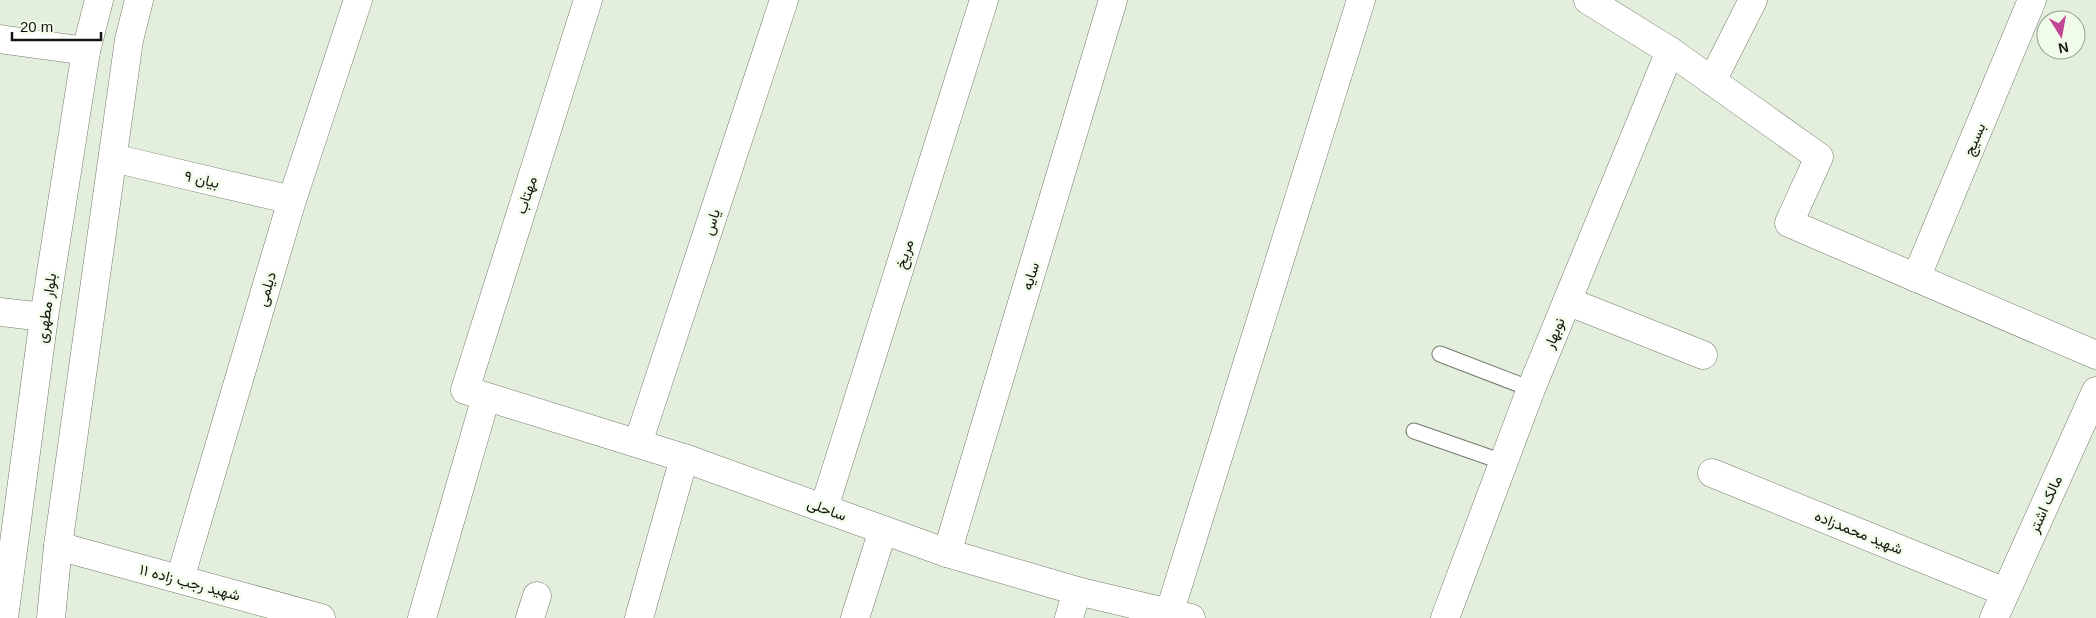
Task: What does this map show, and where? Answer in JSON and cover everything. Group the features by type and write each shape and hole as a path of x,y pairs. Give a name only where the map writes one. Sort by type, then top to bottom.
{"street":[{"name":"بلوار مطهری","path":"4,618 4,589 44,317 86,51 99,0"},
{"path":"51,618 58,546 129,40 139,0"},
{"name":"دیلمی","path":"180,579 292,200 358,0"},
{"name":"مهتاب","path":"422,618 475,394 588,0"},
{"name":"یاس","path":"638,444 784,0"},
{"name":"مریخ","path":"824,508 984,0"},
{"name":"سایه","path":"946,553 1113,0"},
{"path":"1180,616 1361,0"},
{"path":"1588,0 1670,51 1820,157 1789,223 2096,355"},
{"path":"1712,81 1753,0"},
{"name":"بسیج","path":"1916,278 2032,0"},
{"path":"0,39 86,51"},
{"name":"نوبهار","path":"1445,618 1530,390 1670,51"},
{"name":"بیان ۹","path":"113,158 292,200"},
{"path":"1567,301 1703,355"},
{"path":"0,312 44,317"},
{"name":"مالک اشتر","path":"1994,618 2096,391"},
{"name":"ساحلی","path":"475,394 684,458 946,553 1077,591 1180,616"},
{"path":"639,618 684,458"},
{"name":"شهید محمدزاده","path":"1712,472 2005,592"},
{"path":"855,618 883,530"},
{"name":"شهید رجب زاده ۱۱","path":"58,546 321,618"},
{"path":"1069,618 1077,591"}],"lane":[{"path":"1440,354 1530,390"},
{"path":"1414,431 1503,462"}]}
